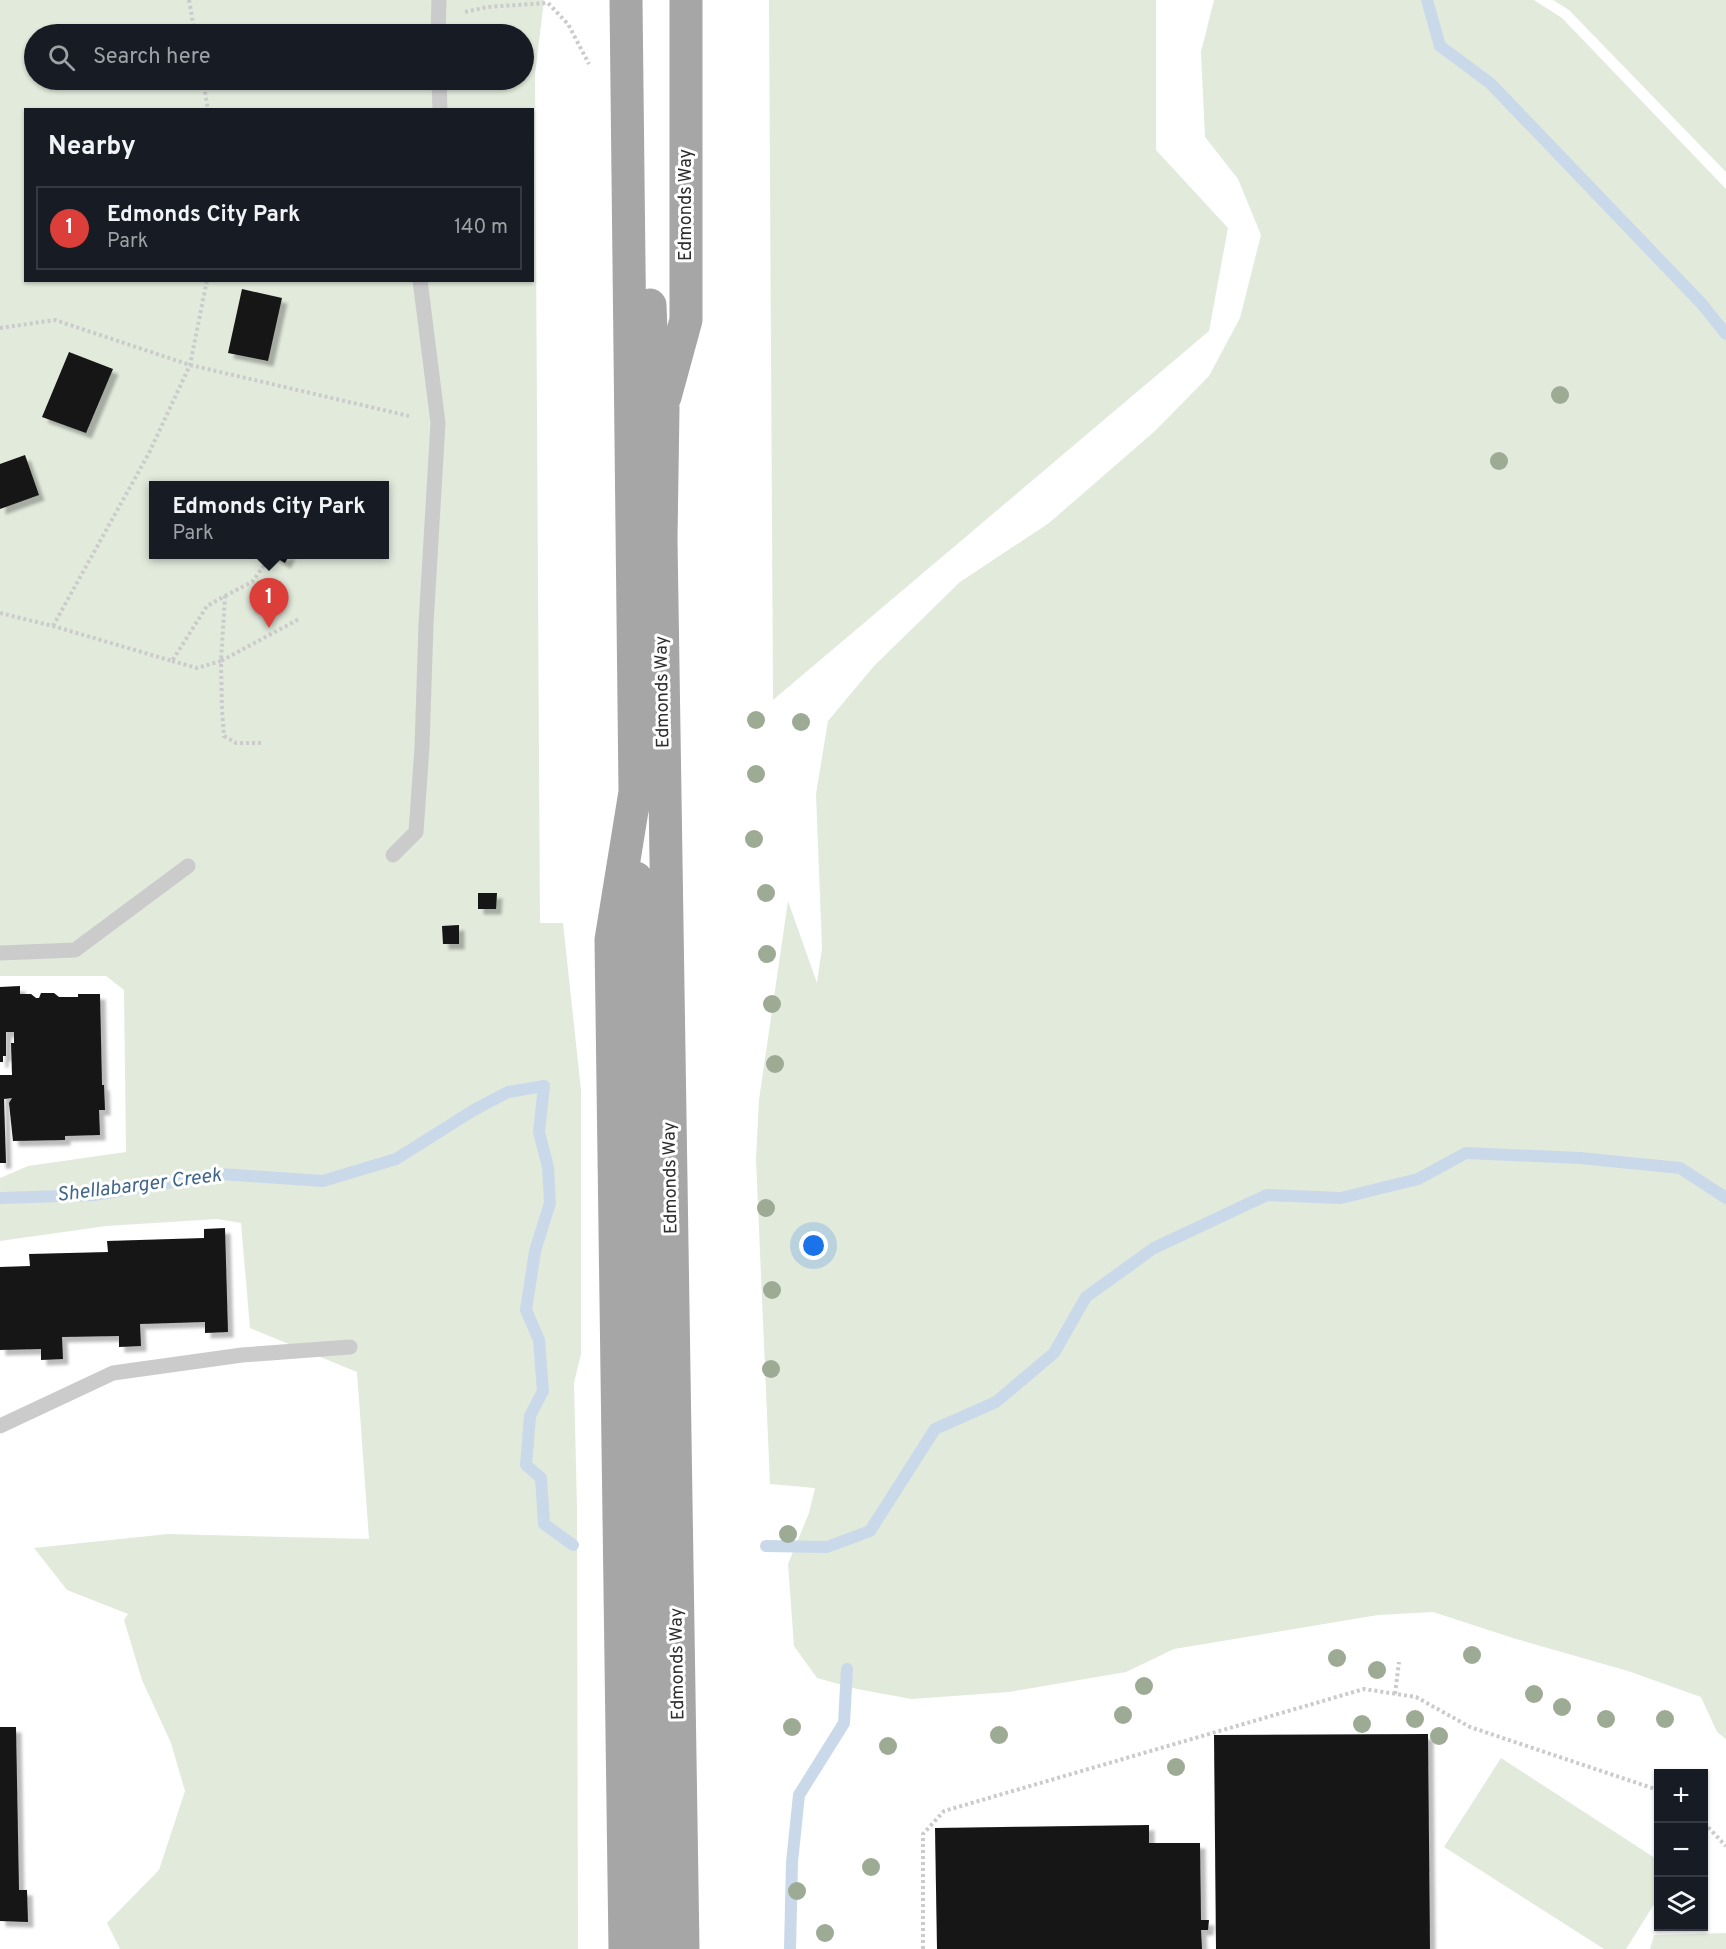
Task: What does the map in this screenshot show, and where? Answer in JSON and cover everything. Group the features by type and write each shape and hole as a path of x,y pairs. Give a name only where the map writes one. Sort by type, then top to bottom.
{"main road":[{"path":"626,0 635,792 654,1949"},
{"name":"Edmonds Way","path":"646,0 651,331 663,408 661,563 683,1949"},
{"name":"Edmonds Way","path":"663,408 686,320 686,0"},
{"path":"625,1949 611,940 635,792"}],"lane":[{"path":"438,24 439,0"},
{"path":"439,90 440,108"},
{"path":"393,855 416,832 423,747 426,624 438,423 420,282"},
{"path":"0,953 75,950 188,866"},
{"path":"0,1426 113,1373 242,1355 350,1347"}],"path":[{"path":"189,0 193,24"},
{"path":"438,18 487,7 548,3 568,24 591,68"},
{"path":"205,90 208,108"},
{"path":"53,626 149,453 190,365 207,282"},
{"path":"0,328 55,320 190,365 438,423"},
{"path":"172,661 207,606 252,582 269,559"},
{"path":"225,596 221,662 224,736 236,743 262,743"},
{"path":"0,613 197,668 221,662 298,619"},
{"path":"1395,1694 1399,1662"},
{"path":"923,1949 923,1834 944,1811 1364,1689 1416,1697 1470,1727 1654,1788"},
{"path":"1708,1827 1726,1845"}],"shaded area":[{"path":"0,0 544,0 535,75 540,923 563,923 581,1090 581,1354 574,1383 577,1508 578,1949 120,1949 107,1923 159,1870 185,1791 171,1743 142,1680 124,1620 128,1614 67,1590 34,1548 168,1534 369,1539 357,1372 250,1328 241,1223 217,1219 106,1226 0,1241 0,1178 28,1166 126,1152 124,990 106,976 0,976"},
{"path":"769,0 1156,0 1156,150 1228,228 1209,331 773,700"},
{"path":"1214,0 1534,0 1562,18 1726,189 1726,1739 1717,1732 1701,1697 1628,1671 1433,1612 1378,1615 1174,1649 1126,1672 1009,1692 912,1699 857,1689 817,1678 794,1646 788,1564 809,1513 815,1488 770,1484 756,1159 759,1100 788,901 817,983 822,948 816,794 828,721 874,666 960,582 1049,523 1155,431 1209,376 1240,318 1261,235 1238,179 1205,137 1201,52"},
{"path":"1553,0 1726,0 1726,172 1569,10"},
{"path":"1501,1758 1654,1857 1654,1904 1626,1949 1604,1949 1444,1847"},
{"path":"1726,1933 1726,1949 1650,1949 1654,1935"}],"building":[{"path":"242,289 282,298 268,361 228,353"},
{"path":"69,352 113,369 86,433 42,417"},
{"path":"25,455 39,495 0,509 0,464"},
{"path":"478,893 497,893 496,909 478,909"},
{"path":"459,925 459,944 443,944 442,926"},
{"path":"20,986 20,994 31,994 36,998 39,998 41,993 54,993 59,997 100,994 102,1085 104,1085 105,1110 99,1110 100,1135 65,1136 65,1140 13,1141 9,1103 12,1098 4,1099 6,1163 0,1163 0,1075 12,1075 11,1043 14,1043 14,1032 6,1032 6,1056 3,1056 3,1062 0,1062 0,987"},
{"path":"225,1228 228,1332 205,1333 205,1322 140,1324 141,1346 119,1347 119,1336 62,1337 63,1359 41,1360 41,1349 0,1350 0,1267 30,1266 29,1254 108,1252 107,1241 204,1238 204,1229"},
{"path":"0,1727 16,1727 19,1890 27,1890 28,1922 0,1921"},
{"path":"1428,1734 1430,1949 1216,1949 1214,1735"},
{"path":"1149,1825 1149,1843 1200,1843 1201,1920 1209,1920 1208,1930 1201,1930 1202,1949 937,1949 935,1828"}],"waterway":[{"path":"1427,0 1440,46 1490,83 1701,303 1726,334"},
{"name":"Shellabarger Creek","path":"0,1198 94,1195 221,1174 323,1181 396,1159 474,1110 508,1092 544,1086 539,1132 548,1167 550,1203 535,1251 526,1310 539,1340 543,1391 530,1416 526,1465 541,1478 544,1524 573,1545"},
{"path":"766,1546 827,1547 870,1531 935,1429 996,1402 1054,1353 1086,1297 1154,1248 1267,1195 1341,1198 1418,1179 1466,1153 1580,1158 1680,1168 1726,1198"},
{"path":"790,1949 792,1862 799,1795 844,1723 847,1669"}],"place":[{"name":"Edmonds City Park","path":"269,628"}]}
